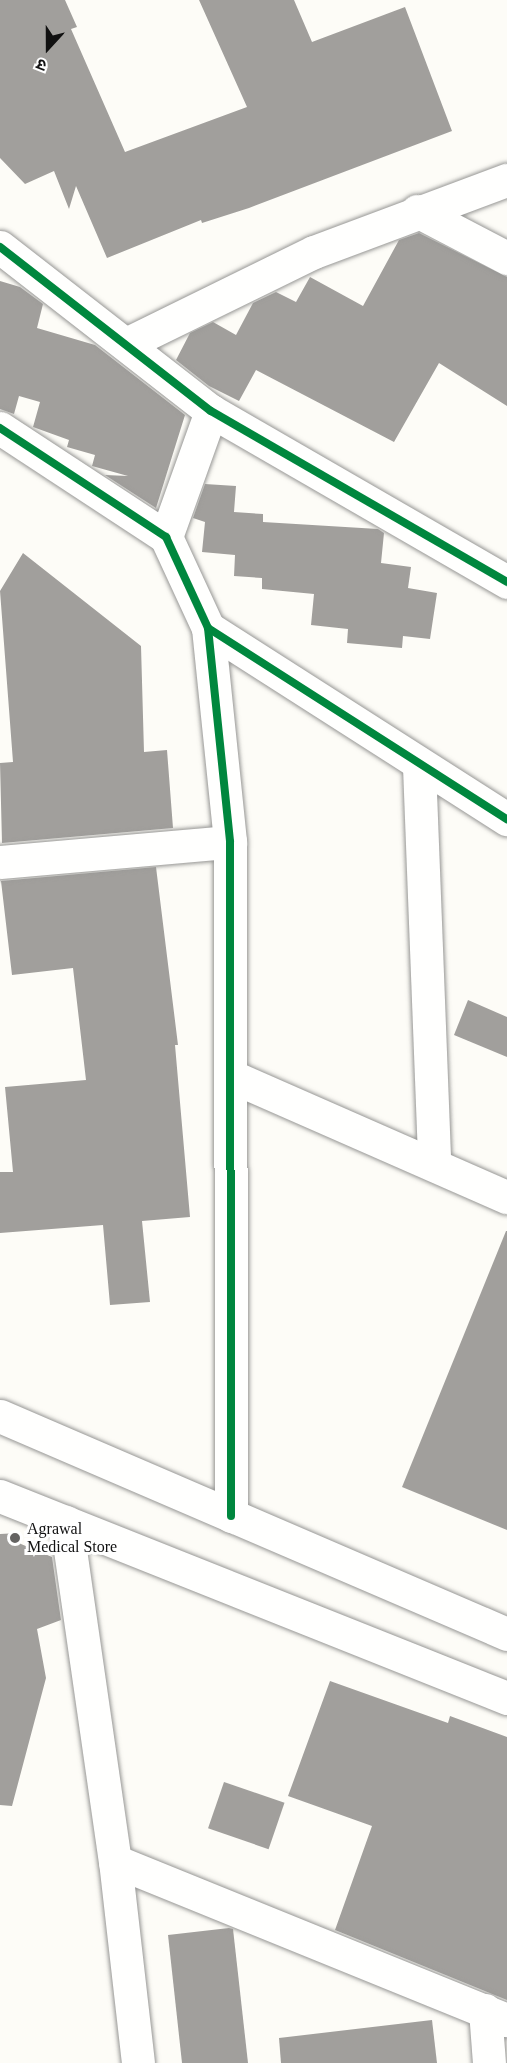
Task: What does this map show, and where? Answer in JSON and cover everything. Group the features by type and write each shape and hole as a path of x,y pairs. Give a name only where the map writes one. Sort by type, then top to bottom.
{"street":[{"path":"128,343 314,252 417,211 507,180"},
{"path":"417,211 507,258"},
{"path":"0,247 128,343 212,411 507,582"},
{"path":"166,537 212,411"},
{"path":"0,428 166,537 208,628 230,842 233,1077 231,1516"},
{"path":"208,628 419,766 507,819"},
{"path":"419,766 434,1165"},
{"path":"0,862 230,842"},
{"path":"233,1077 507,1197"},
{"path":"0,1416 507,1634"},
{"path":"0,1496 507,1698"},
{"path":"66,1522 115,1861 138,2063"},
{"path":"115,1861 496,2015 489,2063"}],"building":[{"path":"0,0 65,0 77,27 71,29 125,152 247,107 199,0 294,0 312,42 405,7 452,131 249,208 202,223 201,220 107,258 76,186 69,209 54,171 25,184 0,158"},
{"path":"419,233 507,277 507,406 439,363 394,442 256,370 239,401 209,386 176,360 190,333 213,322 236,335 253,303 276,292 296,302 310,277 363,306 399,240"},
{"path":"0,281 20,287 43,304 37,328 95,345 185,415 156,508 105,475 128,476 92,466 95,455 67,447 69,440 33,427 40,402 19,396 14,414 0,409"},
{"path":"205,484 236,486 234,512 263,514 263,522 378,529 384,533 381,563 411,567 408,588 437,593 430,639 403,636 402,648 347,643 348,629 311,625 314,594 262,589 262,578 234,576 235,555 202,552 205,522 193,518"},
{"path":"23,553 141,646 144,752 167,750 173,828 2,843 0,763 13,762 0,591"},
{"path":"156,867 178,1045 175,1045 190,1217 142,1221 150,1302 110,1305 103,1225 0,1233 0,1172 13,1172 5,1087 86,1080 73,968 12,975 1,881"},
{"path":"468,1000 507,1017 507,1057 454,1035"},
{"path":"507,1231 507,1530 402,1487"},
{"path":"19,1533 21,1544 52,1557 61,1620 37,1629 46,1678 12,1806 0,1805 0,1534"},
{"path":"330,1681 448,1723 450,1716 507,1737 507,2000 335,1930 372,1826 288,1796"},
{"path":"224,1782 285,1803 269,1849 208,1828"},
{"path":"233,1929 248,2063 182,2063 168,1935"},
{"path":"432,2020 437,2063 281,2063 279,2038"}],"cycle path":[{"path":"0,247 211,411 507,582"},
{"path":"0,428 166,537 208,628 507,819"},
{"path":"208,628 230,842 231,1516"}],"place":[{"name":"Agrawal Medical Store","path":"15,1538"}]}
